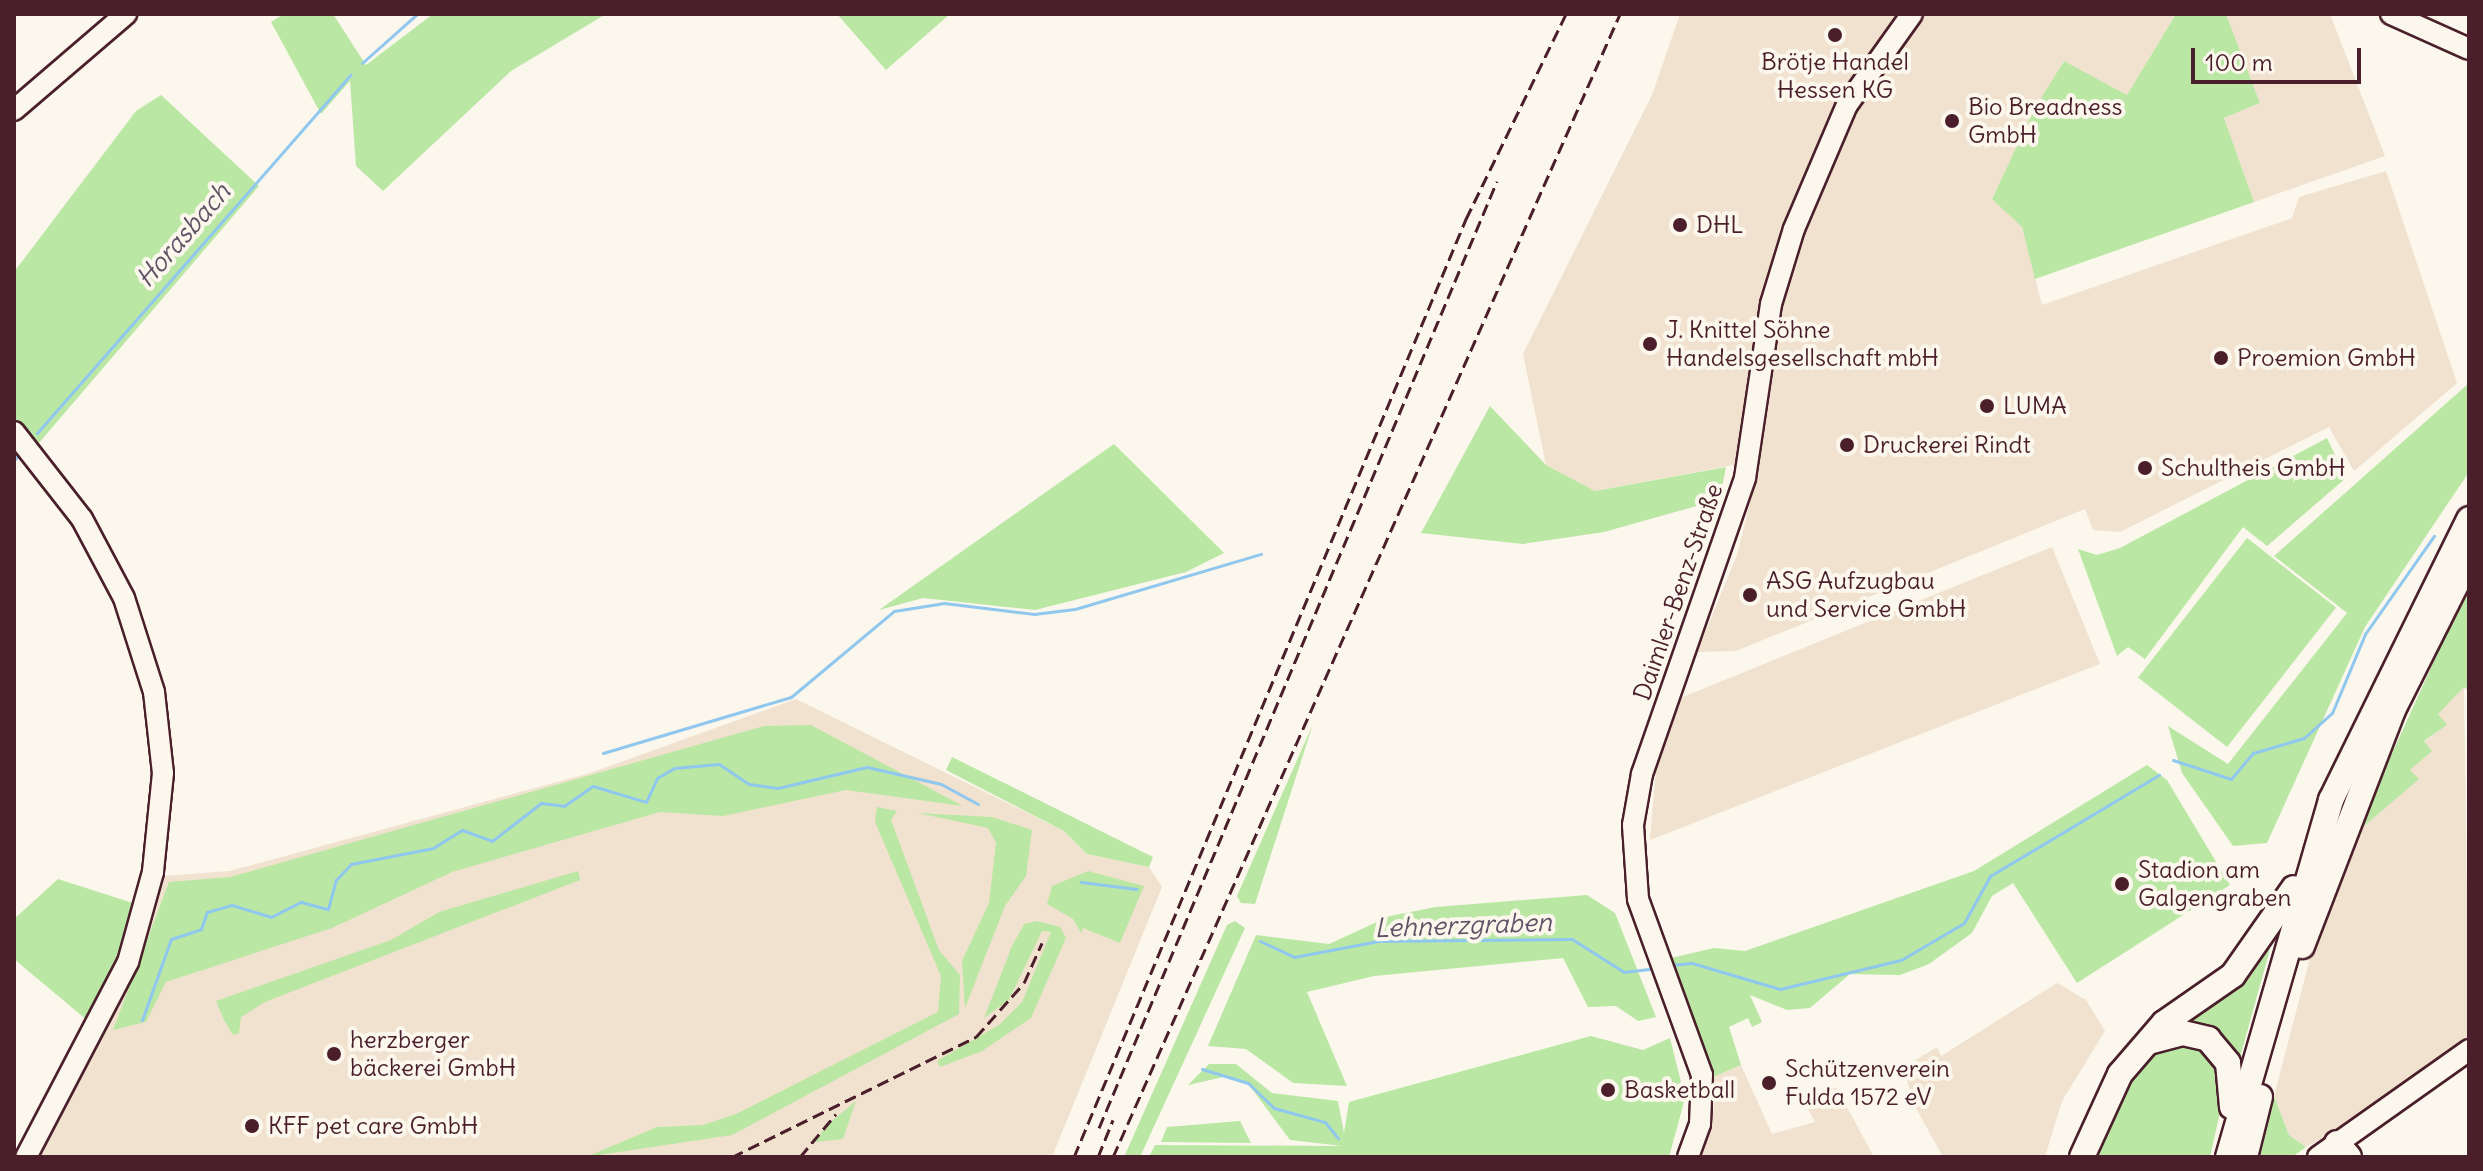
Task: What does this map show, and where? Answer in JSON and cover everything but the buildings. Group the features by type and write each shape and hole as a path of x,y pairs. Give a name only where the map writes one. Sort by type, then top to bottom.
{"highway":[{"path":"2235,1150 2348,816 2462,553 2469,519"},
{"path":"2235,1150 2312,857 2391,667 2462,553"},
{"path":"2082,1157 2109,1091 2149,1042 2233,975 2312,857"},
{"path":"2149,1042 2195,1034 2220,1050 2230,1072 2235,1150"}],"street":[{"path":"14,110 126,14"},
{"name":"Daimler-Benz-Straße","path":"1688,1157 1700,1124 1702,1075 1654,958 1635,870 1642,774 1745,478 1771,304 1798,216 1847,105 1912,14"},
{"path":"2391,14 2469,49"},
{"path":"14,432 82,519 124,598 151,677 163,773 153,872 128,962 26,1157"},
{"path":"2335,1153 2469,1050"}],"shaded area":[{"path":"1680,14 2176,14 2127,95 2063,61 1992,198 2022,227 2042,305 2292,218 2299,197 2386,171 2457,383 2354,471 2329,427 2120,532 2093,530 2085,509 1736,651 1697,652 1737,555 1755,483 1733,465 1595,491 1546,465 1523,354 1652,95"},
{"path":"2226,14 2330,14 2385,156 2254,202 2224,118 2260,103"},
{"path":"2052,547 2100,664 1650,840 1656,769 1678,699"},
{"path":"2464,687 2469,1036 2364,1115 2306,1147 2289,1135 2274,1096 2314,943 2356,833 2418,779 2410,770 2424,742 2446,725 2437,714"},
{"path":"796,699 1064,831 1087,854 1149,867 1162,887 1052,1157 36,1157 121,997 164,876 230,871 590,773"},
{"path":"2057,983 2086,1000 2105,1031 2062,1101 2045,1157 1943,1157 1913,1103 1904,1067 1937,1047 1941,1056"},
{"path":"1741,1065 1772,1134 1815,1122 1803,1100 1836,1087 1874,1157 1698,1157 1714,1108 1711,1078"}],"green space":[{"path":"284,14 333,14 366,65 433,14 606,14 511,71 383,191 356,166 350,81 321,114 271,22"},
{"path":"837,14 950,14 886,70"},
{"path":"2176,14 2226,14 2260,103 2224,118 2254,202 2035,279 2022,227 1992,199 2035,108 2064,61 2127,95"},
{"path":"161,95 259,186 38,444 14,417 14,272 136,111"},
{"path":"2468,384 2469,472 2365,627 2267,843 2233,846 2182,773 2168,726 2228,764 2347,613 2274,556"},
{"path":"1490,406 1546,465 1595,491 1726,467 1718,508 1711,502 1604,532 1523,544 1421,533"},
{"path":"2327,438 2346,478 2267,546 2243,527 2145,659 2128,647 2117,656 2078,549 2097,555 2120,548"},
{"path":"1114,444 1224,553 1186,572 1035,610 923,598 879,610"},
{"path":"2247,538 2336,608 2227,747 2138,677"},
{"path":"2469,584 2469,691 2464,687 2438,714 2447,725 2424,741 2432,751 2410,770 2419,779 2356,833"},
{"path":"1313,724 1255,904 1241,903 1237,896"},
{"path":"811,725 963,806 846,790 723,816 660,812 452,872 332,928 166,982 146,1022 113,1030 169,882 230,877 764,726"},
{"path":"952,757 1153,857 1149,867 1087,854 1064,831 946,770"},
{"path":"2147,765 2167,780 2230,885 2077,983 2013,883 1992,896 1972,933 1929,964 1900,975 1850,974 1810,1008 1787,1010 1750,995 1762,1022 1752,1027 1748,1018 1729,1027 1741,1065 1711,1078 1658,961 1714,948 1745,951 1974,871"},
{"path":"877,807 897,811 891,820 939,950 960,975 959,1014 732,1135 586,1157 657,1127 703,1125 736,1114 938,1012 941,976 875,822"},
{"path":"918,813 992,817 1032,830 1026,876 1005,906 965,1008 962,961 989,903 996,843 988,828"},
{"path":"578,871 580,880 265,1002 241,1017 239,1033 233,1035 216,1001 391,940 439,912"},
{"path":"1088,871 1144,886 1120,943 1083,928 1081,933 1073,919 1047,904 1052,886"},
{"path":"58,879 139,905 88,1021 14,959 14,919"},
{"path":"1587,895 1615,913 1656,1017 1638,1021 1616,1006 1588,1007 1563,958 1374,976 1307,992 1347,1086 1293,1083 1246,1049 1208,1046 1256,935 1329,944 1390,916 1436,907"},
{"path":"1037,921 1060,927 1066,938 1031,1018 982,1051 940,1067 937,1061 999,1025 1022,1002 1051,932 1042,931 1009,1000 984,1018 1012,946 1024,924"},
{"path":"1235,921 1245,928 1140,1157 1124,1157 1227,925"},
{"path":"2271,939 2269,953 2237,1068 2172,1024"},
{"path":"1591,1036 1643,1050 1670,1038 1685,1098 1669,1157 1149,1157 1155,1145 1342,1146 1290,1140 1249,1085 1228,1076 1188,1085 1209,1064 1236,1064 1272,1093 1338,1101 1344,1133 1349,1102"},
{"path":"2194,1042 2218,1057 2224,1095 2210,1157 2091,1157 2123,1086 2158,1048"},
{"path":"2274,1096 2289,1135 2306,1147 2292,1157 2260,1157"},
{"path":"856,1101 843,1139 815,1142 826,1126"},
{"path":"1240,1121 1251,1143 1161,1142 1167,1127"}],"waterway":[{"name":"Horasbach","path":"362,63 417,14"},
{"name":"Horasbach","path":"37,433 350,75"},
{"path":"14,460 17,457"},
{"name":"Lehnerzgraben","path":"2173,760 2231,779 2253,753 2304,738 2332,713 2365,634 2434,536"},
{"path":"603,753 791,697 894,611 944,603 1034,614 1075,609 1261,554"},
{"name":"Lehnerzgraben","path":"142,1020 171,939 201,929 207,912 232,905 271,917 301,902 328,909 336,880 351,864 433,848 462,830 492,841 541,803 564,806 593,786 646,802 657,778 674,768 719,764 749,784 778,788 867,767 941,784 978,804"},
{"name":"Lehnerzgraben","path":"1670,965 1692,963 1780,989 1901,960 1964,923 1990,876 2159,775"},
{"name":"Lehnerzgraben","path":"1081,882 1137,889"},
{"name":"Lehnerzgraben","path":"1260,941 1294,957 1379,941 1572,939 1624,972 1655,968"},
{"path":"1202,1069 1248,1083 1274,1108 1325,1122 1338,1138"}],"railway":[{"path":"1074,1157 1466,219 1566,14"},
{"path":"1113,1157 1620,14"},
{"path":"1099,1128 1497,181"},
{"path":"732,1157 976,1037 1024,983 1042,943"},
{"path":"800,1157 836,1114"},
{"path":"1098,1157 1113,1120"}],"place":[{"name":"Brötje Handel Hessen KG","path":"1835,35"},
{"name":"Bio Breadness GmbH","path":"1952,121"},
{"name":"DHL","path":"1680,225"},
{"name":"J. Knittel Söhne Handelsgesellschaft mbH","path":"1650,344"},
{"name":"Proemion GmbH","path":"2221,358"},
{"name":"LUMA","path":"1987,406"},
{"name":"Druckerei Rindt","path":"1847,445"},
{"name":"Schultheis GmbH","path":"2145,468"},
{"name":"ASG Aufzugbau und Service GmbH","path":"1750,595"},
{"name":"Stadion am Galgengraben","path":"2122,884"},
{"name":"herzberger bäckerei GmbH","path":"334,1054"},
{"name":"Schützenverein Fulda 1572 eV","path":"1769,1083"},
{"name":"Basketball","path":"1608,1090"},
{"name":"KFF pet care GmbH","path":"252,1126"}]}
